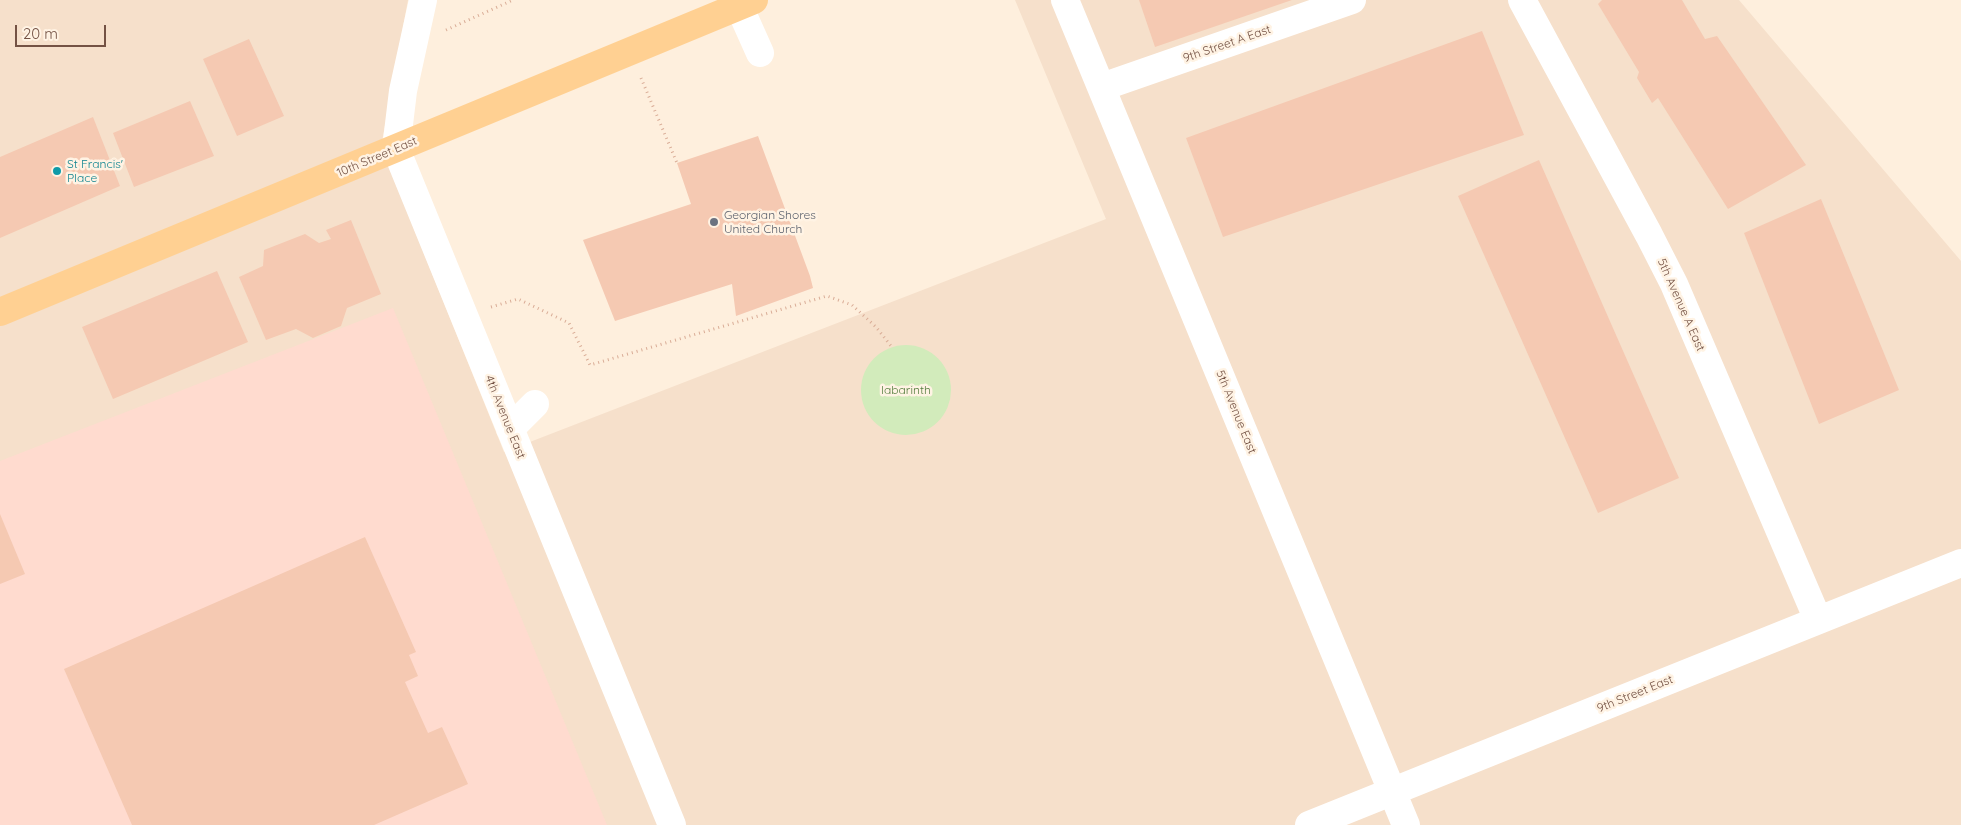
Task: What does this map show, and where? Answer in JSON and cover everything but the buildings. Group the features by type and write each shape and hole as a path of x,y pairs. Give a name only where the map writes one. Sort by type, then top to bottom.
{"main road":[{"name":"10th Street East","path":"0,312 746,3"}],"street":[{"name":"4th Avenue East","path":"423,0 403,91 396,149 672,825"},
{"name":"5th Avenue East","path":"1066,0 1406,825"},
{"name":"9th Street A East","path":"1102,87 1352,0"},
{"name":"5th Avenue A East","path":"1522,0 1674,284 1818,620"},
{"path":"746,3 760,53"},
{"path":"510,429 535,404"},
{"name":"9th Street East","path":"1309,825 1961,563"}],"path":[{"path":"413,44 513,0"},
{"path":"630,52 677,163"},
{"path":"464,316 518,299 569,323 590,365 827,296 852,305 876,326 891,346"}],"shaded area":[{"path":"0,0 408,0 381,147 504,452 1106,219 1015,0 1739,0 1961,261 1961,825 0,825"},
{"path":"393,308 607,825 0,825 0,461"}],"green space":[{"name":"labarinth","path":"906,345 923,348 938,358 948,373 951,390 948,407 938,422 923,432 906,435 889,432 874,422 864,407 861,390 864,373 874,358 889,348"}],"place":[{"name":"St Francis' Place","path":"57,171"},
{"name":"Georgian Shores United Church","path":"714,222"}]}
